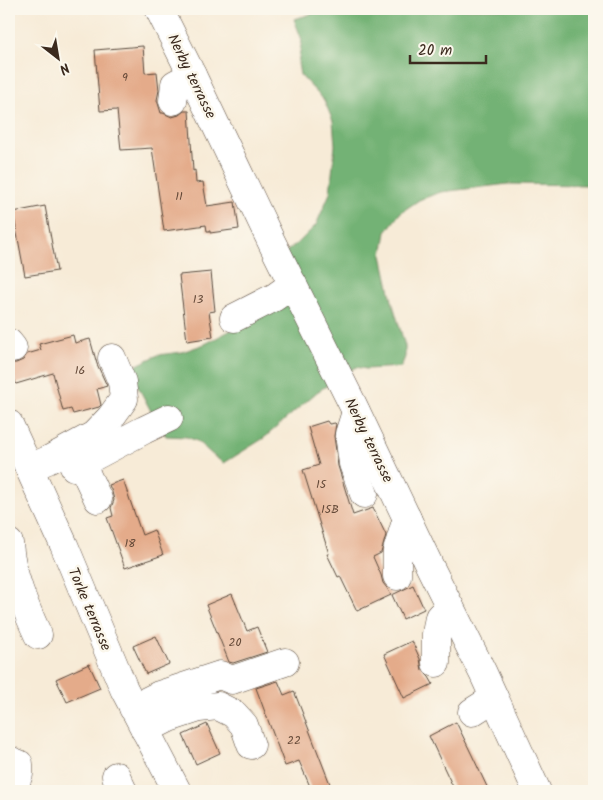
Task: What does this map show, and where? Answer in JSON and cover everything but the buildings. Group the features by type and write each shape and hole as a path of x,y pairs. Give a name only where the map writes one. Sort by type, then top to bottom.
{"street":[{"name":"Nerby terrasse","path":"159,9 450,607 483,705 538,791"},
{"path":"172,101 176,84 192,74"},
{"path":"234,318 275,298 292,284"},
{"path":"33,477 48,460 94,436 112,417 124,399 122,382 112,358"},
{"path":"356,412 349,434 353,464 364,494"},
{"path":"33,477 81,463 169,418"},
{"name":"Torke terrasse","path":"9,424 64,545 108,672 124,689 177,791"},
{"path":"81,463 98,499"},
{"path":"397,576 397,551 407,518"},
{"path":"9,543 19,587 38,635"},
{"path":"436,662 436,634 439,618 450,607"},
{"path":"139,719 159,695 220,675 232,680 285,662"},
{"path":"139,719 169,718 199,708 218,706 234,714 244,725 251,745"},
{"path":"9,760 19,764 19,774 14,787 9,789"}],"green space":[{"path":"329,9 594,9 594,185 508,184 441,192 419,200 400,213 386,232 382,255 392,301 405,346 405,357 401,367 366,369 356,367 317,392 264,438 224,463 197,441 187,437 166,436 132,375 137,365 158,355 182,352 205,344 299,294 280,256 299,242 316,225 330,193 335,145 333,121 324,100 300,75 298,63 302,40 294,19"}]}
